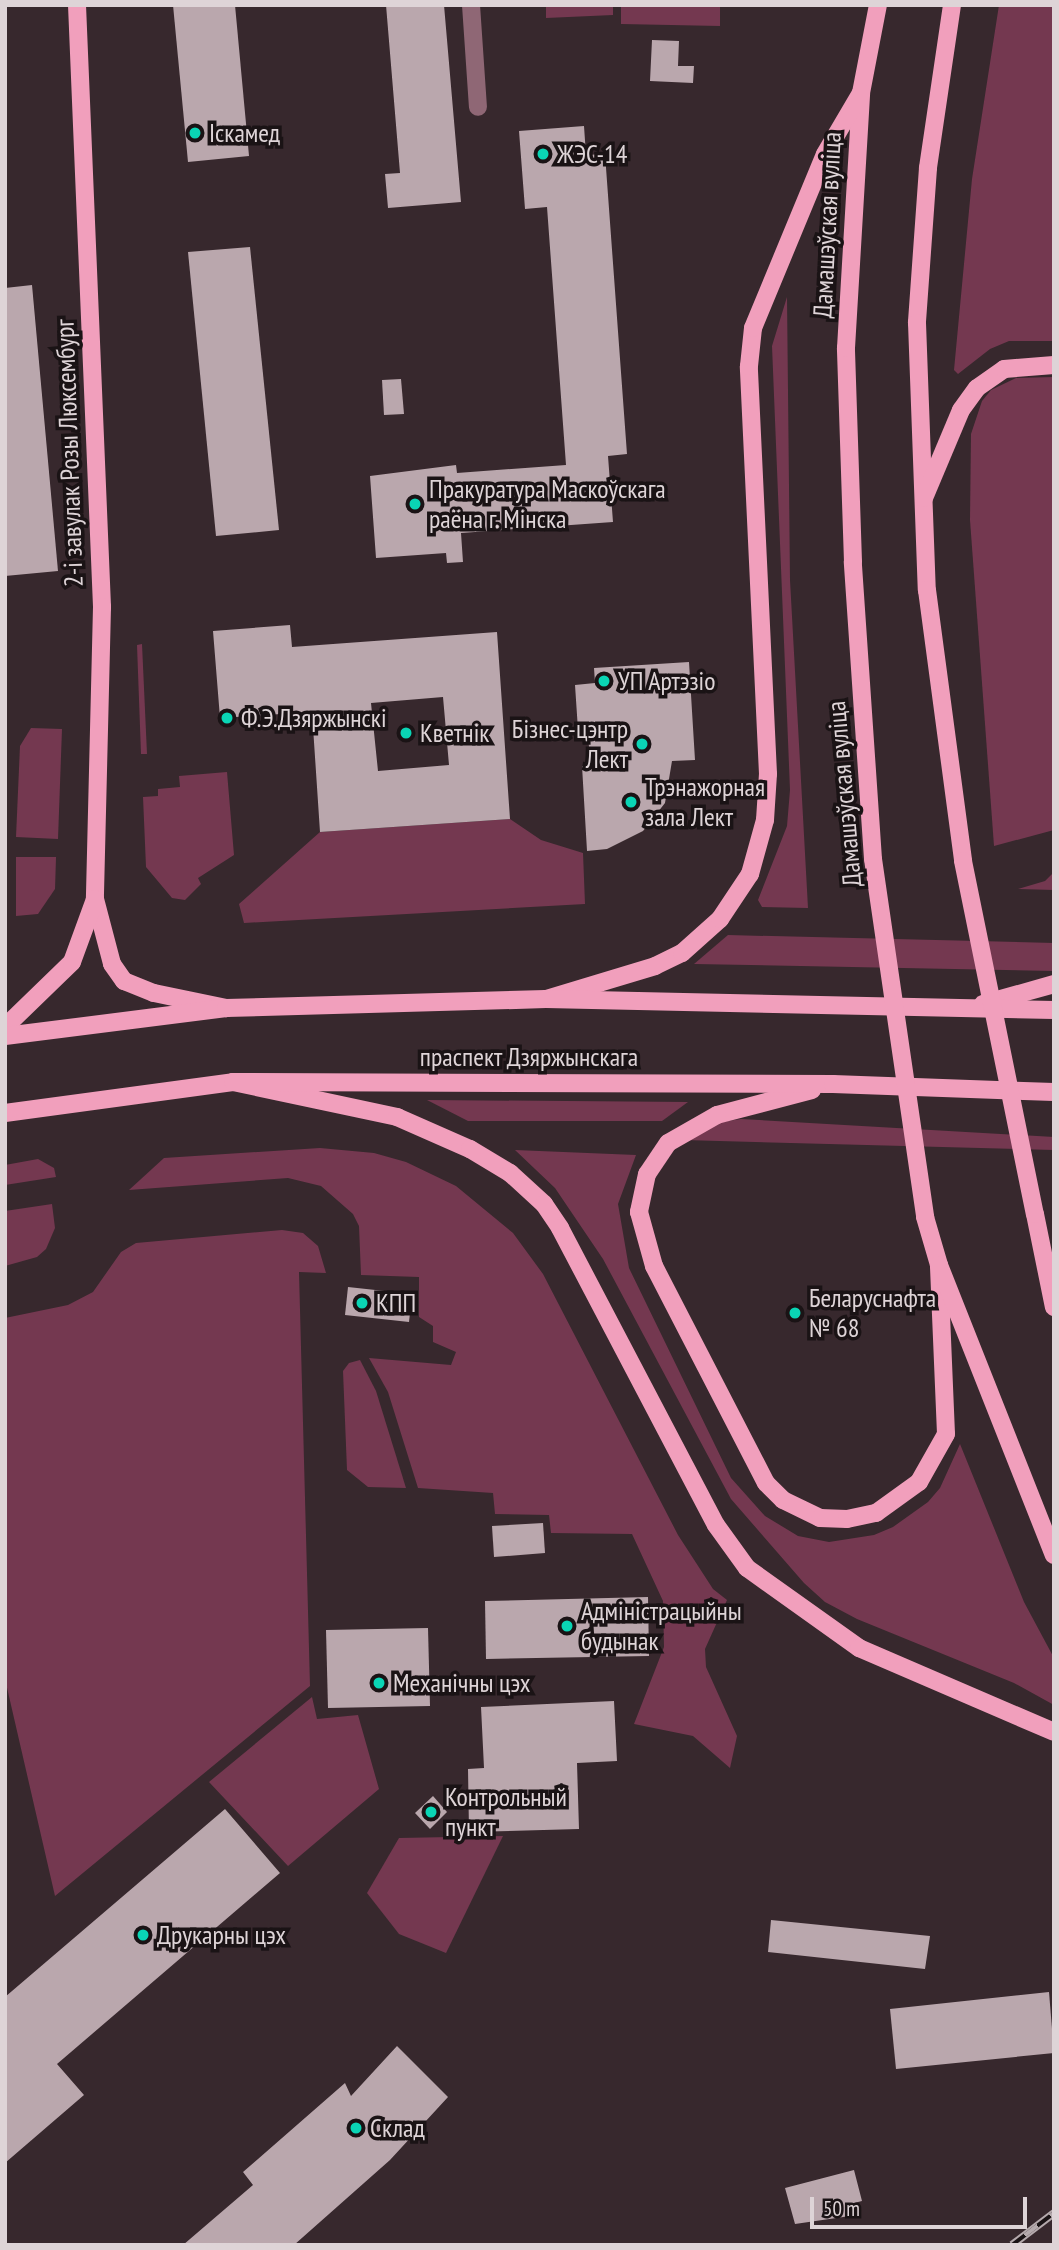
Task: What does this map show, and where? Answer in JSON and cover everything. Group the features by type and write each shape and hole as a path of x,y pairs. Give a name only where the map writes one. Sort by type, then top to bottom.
{"main road":[{"name":"2-і завулак Розы Люксембург","path":"77,5 102,607 95,899 112,964 124,981 154,993 226,1008"},
{"name":"Дамашэўская вуліца","path":"878,5 861,93 846,348 853,562 873,859 925,1217 939,1265 1054,1555"},
{"path":"952,5 928,168 917,323 927,590 963,861 1054,1307"},
{"path":"546,999 655,966 682,953 720,919 750,874 765,820 768,774 749,366 752,328 825,154 861,93"},
{"path":"922,504 961,410 977,388 1004,369 1054,365"},
{"name":"2-і завулак Розы Люксембург","path":"5,1027 72,962 95,899"},
{"path":"962,1009 1054,984"},
{"name":"праспект Дзяржынскага","path":"5,1036 226,1008 546,999 1054,1010"},
{"path":"233,1082 397,1117 470,1149 510,1173 544,1204 560,1228 716,1525 747,1568 859,1648 1054,1732"},
{"name":"праспект Дзяржынскага","path":"5,1114 233,1082 833,1084 1054,1092"},
{"path":"833,1084 717,1115 689,1129 668,1143 648,1174 639,1212 654,1266 753,1459 783,1500 820,1518 847,1520 876,1513 919,1482 946,1434 939,1265"}],"street":[{"path":"471,5 478,107"}],"shaded area":[{"path":"546,5 613,5 613,15 546,18"},
{"path":"621,5 720,5 720,26 621,24"},
{"path":"999,5 1054,5 1054,341 1009,341 990,349 958,374 954,370 972,179"},
{"path":"787,297 790,580 808,908 762,907 758,900 787,826 790,790 772,346"},
{"path":"1054,377 1054,830 994,846 970,520 971,434 982,401 991,390 1016,378"},
{"path":"142,644 147,754 141,754 137,645"},
{"path":"31,728 62,729 58,839 16,837 20,746"},
{"path":"227,772 234,855 198,878 201,884 185,900 172,898 146,867 143,797 158,796 158,789 180,787 179,776"},
{"path":"510,819 541,840 583,853 585,904 244,923 239,904 320,832"},
{"path":"16,857 56,857 55,889 38,914 16,916"},
{"path":"1054,872 1054,890 1018,889 1045,881"},
{"path":"728,935 1054,943 1054,971 694,964"},
{"path":"427,1100 688,1102 662,1121 468,1121"},
{"path":"741,1119 1054,1137 1054,1150 683,1140 721,1122"},
{"path":"320,1148 374,1153 406,1162 456,1186 513,1233 543,1274 678,1535 713,1589 727,1600 705,1649 706,1667 737,1736 730,1768 693,1736 634,1724 664,1647 663,1601 632,1534 551,1533 549,1515 495,1514 493,1493 418,1488 388,1392 369,1358 451,1365 456,1352 433,1342 433,1326 419,1317 419,1277 361,1275 359,1226 353,1214 321,1186 288,1178 129,1190 164,1158"},
{"path":"515,1150 636,1155 618,1204 629,1268 731,1478 765,1516 798,1536 829,1542 874,1535 893,1527 928,1502 940,1488 960,1444 1024,1602 1054,1658 1054,1705 1014,1683 857,1619 825,1602 804,1583 731,1499 603,1259 555,1188"},
{"path":"38,1159 54,1168 56,1177 5,1185 5,1165"},
{"path":"52,1204 55,1228 46,1249 37,1257 5,1266 5,1211"},
{"path":"282,1230 303,1233 318,1246 326,1273 299,1272 310,1686 55,1896 5,1679 5,1318 68,1305 93,1292 121,1252 136,1243"},
{"path":"360,1360 376,1391 406,1488 368,1487 347,1470 343,1371 349,1363"},
{"path":"312,1697 317,1719 358,1715 379,1789 288,1866 209,1782"},
{"path":"503,1836 446,1953 399,1934 367,1893 399,1838"}],"building":[{"path":"173,5 235,5 249,156 188,162"},
{"path":"386,5 444,5 461,202 388,208 385,174 400,173"},
{"path":"652,40 679,41 678,66 694,66 693,83 650,81"},
{"path":"584,126 586,155 605,154 627,454 608,456 613,522 461,533 463,562 447,563 446,553 376,558 370,476 456,465 457,473 566,465 547,207 525,209 519,131"},
{"path":"250,247 279,530 216,536 188,252"},
{"path":"32,285 58,571 5,576 5,288"},
{"path":"401,379 404,414 384,415 382,380"},
{"path":"290,625 292,647 497,632 510,819 320,832 312,712 220,718 213,631","holes":["443,697 449,765 378,771 371,703"]},
{"name":"Бізнес-цэнтр Лект","path":"689,662 695,760 672,761 665,803 643,831 607,849 587,851 582,766 590,766 588,730 578,730 575,685 595,683 594,668"},
{"path":"348,1287 412,1294 409,1322 345,1315"},
{"path":"543,1523 545,1553 494,1557 492,1526"},
{"name":"Адміністрацыйны будынак","path":"648,1597 649,1656 486,1659 485,1601"},
{"name":"Механічны цэх","path":"428,1628 430,1706 328,1708 326,1630"},
{"path":"614,1701 617,1761 577,1763 579,1829 469,1832 468,1769 484,1768 481,1707"},
{"name":"Контрольный пункт","path":"433,1796 447,1812 430,1829 415,1813"},
{"name":"Друкарны цэх","path":"225,1809 280,1873 57,2064 84,2095 5,2163 5,1997"},
{"path":"771,1920 930,1936 925,1969 768,1952"},
{"path":"1049,1992 1054,2053 896,2069 890,2009"},
{"name":"Склад","path":"397,2046 448,2097 390,2160 294,2245 183,2245 253,2185 243,2172 345,2083 351,2096"},
{"path":"854,2170 862,2201 850,2204 850,2216 795,2224 785,2188"}],"railway":[{"path":"1012,2245 1054,2213"}],"place":[{"name":"Іскамед","path":"195,133"},
{"name":"ЖЭС-14","path":"543,154"},
{"name":"Пракуратура Маскоўскага раёна г. Мінска","path":"415,504"},
{"name":"УП Артэзіо","path":"604,681"},
{"name":"Ф.Э.Дзяржынскі","path":"227,718"},
{"name":"Кветнік","path":"406,733"},
{"name":"Бізнес-цэнтр Лект","path":"642,744"},
{"name":"Трэнажорная зала Лект","path":"631,802"},
{"name":"КПП","path":"362,1303"},
{"name":"Беларуснафта № 68","path":"795,1313"},
{"name":"Адміністрацыйны будынак","path":"567,1626"},
{"name":"Механічны цэх","path":"379,1683"},
{"name":"Контрольный пункт","path":"431,1812"},
{"name":"Друкарны цэх","path":"143,1935"},
{"name":"Склад","path":"356,2128"}]}
